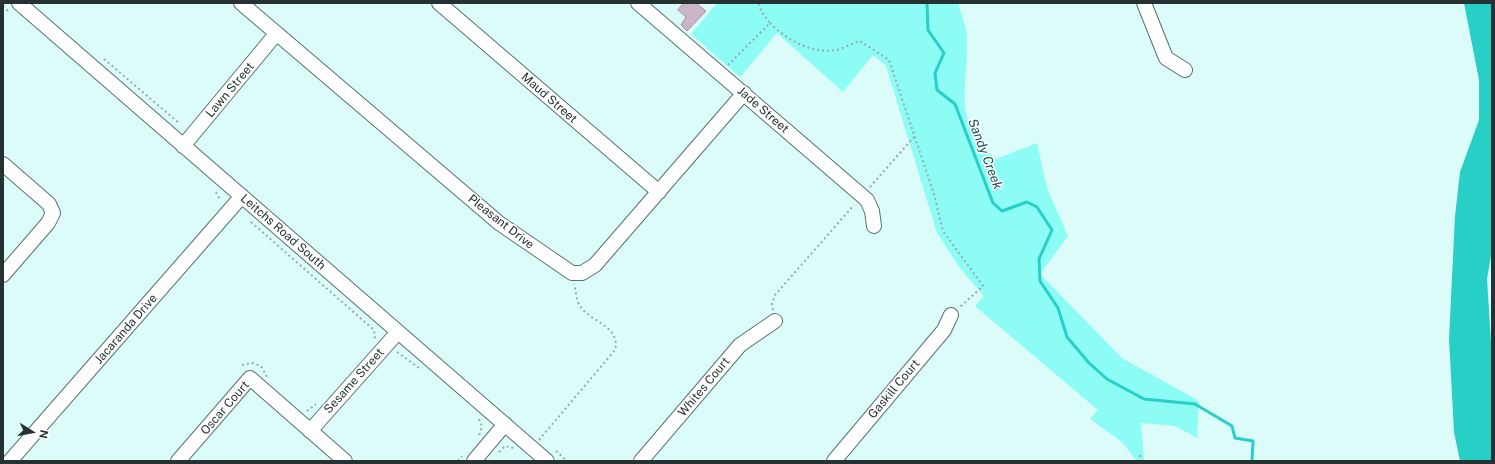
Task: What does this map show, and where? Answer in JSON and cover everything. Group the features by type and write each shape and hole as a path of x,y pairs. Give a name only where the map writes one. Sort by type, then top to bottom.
{"street":[{"name":"Leitchs Road South","path":"19,3 547,461"},
{"name":"Pleasant Drive","path":"240,3 499,223 572,273"},
{"name":"Maud Street","path":"439,3 659,192"},
{"name":"Jade Street","path":"638,3 867,200 872,211 874,226"},
{"path":"1144,3 1166,58 1185,70"},
{"name":"Lawn Street","path":"183,146 276,34"},
{"path":"572,273 582,273 595,265 744,93"},
{"path":"3,164 49,204 53,212 48,223 3,275"},
{"name":"Jacaranda Drive","path":"10,461 242,196"},
{"name":"Gaskill Court","path":"834,461 944,330 951,315"},
{"name":"Whites Court","path":"642,461 740,345 775,321"},
{"name":"Sesame Street","path":"310,431 398,332"},
{"name":"Oscar Court","path":"178,461 250,378 310,431"},
{"path":"474,461 505,424"},
{"path":"310,431 345,461"}],"path":[{"path":"758,3 761,11 770,23 781,34 796,43 810,48 836,50 860,41 889,60 934,194 943,231 983,286 951,315"},
{"path":"720,73 770,23"},
{"path":"103,58 179,123"},
{"path":"868,191 872,183 914,137"},
{"path":"775,321 772,304 775,295 859,200"},
{"path":"250,221 374,330 376,337 374,341"},
{"path":"532,448 615,350 616,344 613,333 580,306 572,273"},
{"path":"242,365 252,363 261,366 266,373 268,380"},
{"path":"301,408 307,412 317,403"},
{"path":"1140,455 1141,461"}],"shaded area":[{"path":"717,3 958,3 967,34 965,104 967,117 973,130 982,144 996,159 1037,143 1047,188 1068,236 1040,274 1122,358 1199,401 1197,438 1175,426 1141,423 1144,461 1137,461 1122,442 1090,419 1098,410 975,306 984,296 960,268 937,233 886,66 873,55 843,92 777,33 740,77 691,34"},
{"path":"1464,3 1492,3 1492,250 1487,279 1492,358 1492,461 1460,461 1454,432 1449,339 1455,216 1460,172 1479,120 1479,80"}],"building":[{"path":"684,3 696,3 706,11 687,31 681,25 686,17 678,10"}],"waterway":[{"name":"Sandy Creek","path":"927,3 928,30 944,53 935,73 937,90 955,104 993,203 1002,211 1027,202 1037,207 1052,230 1039,259 1040,281 1058,308 1067,337 1089,363 1107,379 1144,399 1195,404 1232,426 1235,438 1253,441 1252,461"}]}
